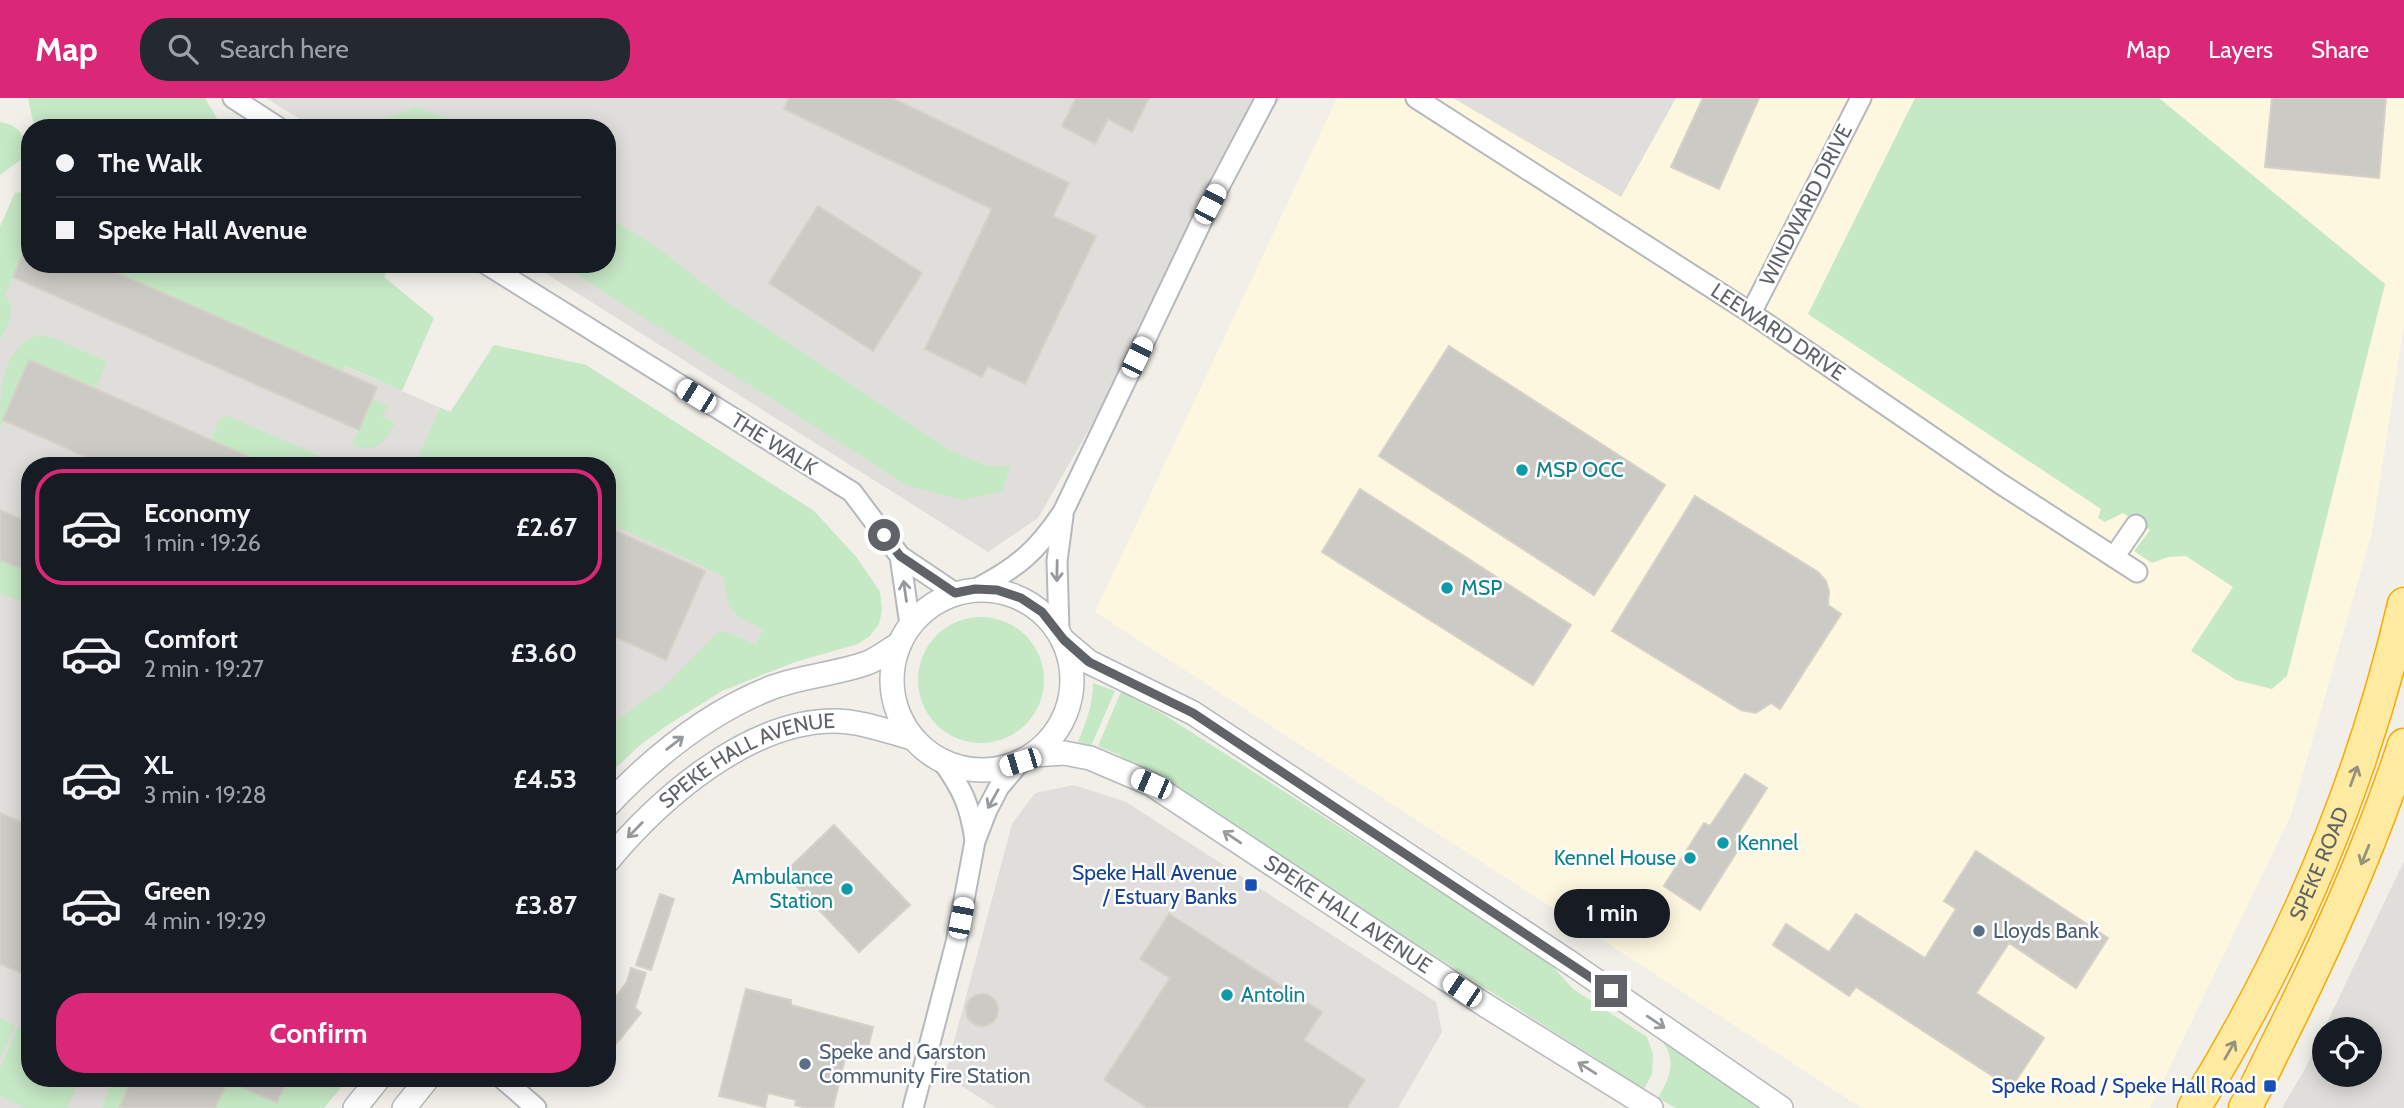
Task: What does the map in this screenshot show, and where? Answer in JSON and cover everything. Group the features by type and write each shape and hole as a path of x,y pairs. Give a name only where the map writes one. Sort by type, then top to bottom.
{"highway":[{"name":"SPEKE ROAD","path":"2194,1108 2238,1035 2279,956 2315,877 2356,773 2385,679 2404,604"},
{"name":"SPEKE ROAD","path":"2246,1105 2312,976 2354,881 2378,822 2404,745"}],"street":[{"path":"233,98 265,119"},
{"path":"1027,758 995,770 968,770 943,762 926,752 912,738 899,716 892,690 893,664 904,635 930,606 1006,574 1045,539 1063,512 1210,204 1266,98"},
{"name":"LEEWARD DRIVE","path":"1416,98 1751,313 2001,484 2137,572"},
{"name":"WINDWARD DRIVE","path":"1751,313 1861,98"},
{"name":"THE WALK","path":"500,273 852,492 900,556 965,591"},
{"path":"913,1108 956,943 975,841 999,787 1027,758 1045,745 1062,723 1071,696 1072,668 1061,636 1057,561 1063,512"},
{"path":"2114,557 2136,525"},
{"name":"THE WALK","path":"900,556 904,635"},
{"path":"965,591 997,590 1021,598 1042,612 1061,636 1089,662 1193,713 1569,962 1781,1108"},
{"name":"SPEKE HALL AVENUE","path":"616,797 654,759 689,732 731,706 773,687 844,671 870,662 904,635"},
{"name":"SPEKE HALL AVENUE","path":"616,852 661,804 705,770 743,747 781,730 812,722 837,721 866,725 912,738"},
{"name":"SPEKE HALL AVENUE","path":"1027,758 1064,753 1090,758 1151,784 1485,1005 1651,1108"},
{"path":"943,762 960,786 971,811 975,841"},
{"path":"355,1108 372,1087"},
{"path":"404,1108 421,1087"},
{"path":"512,1087 536,1108"}],"shaded area":[{"path":"266,98 1280,98 1038,518 988,552 545,273 616,273 616,119 300,119"},
{"path":"1337,98 2404,98 2404,325 2372,533 2291,815 2150,1108 1862,1108 1095,612"},
{"path":"1453,98 1676,98 1621,197"},
{"path":"21,192 21,273 308,273 344,366 450,412 494,345 586,365 814,511 857,558 880,592 734,674 616,757 616,457 21,457 21,1087 331,1087 313,1108 0,1108 0,227 15,193"},
{"path":"1074,785 1126,802 1436,1002 1442,1032 1398,1108 996,1108 945,1075 1012,824 1035,793"},
{"path":"2404,861 2404,1108 2282,1108 2312,1054 2312,1087 2382,1087 2382,1017 2330,1017"}],"green space":[{"path":"28,98 205,98 217,119 33,119"},
{"path":"1915,98 2159,98 2385,284 2287,676 2272,689 2236,680 2191,651 2233,587 2186,556 2168,557 2152,563 2134,551 2150,530 2123,513 2105,522 2098,518 2101,509 1808,314"},
{"path":"416,107 448,119 384,119"},
{"path":"0,122 20,132 21,159 0,175"},
{"path":"21,192 21,259 5,296 11,312 0,340 0,227 15,193"},
{"path":"616,222 659,249 727,302 951,451 984,465 1010,467 1002,492 962,500 908,486 574,273 616,273"},
{"path":"117,273 386,273 384,277 434,318 402,391 345,366 342,372"},
{"path":"38,335 54,338 107,362 95,389 29,360 0,428 2,387 9,362 25,342"},
{"path":"494,345 586,365 814,511 857,558 880,592 882,610 879,624 870,636 858,644 795,662 722,691 666,726 616,768 616,721 666,685 718,632 726,632 756,645 763,630 738,616 729,606 723,576 616,526 616,457 419,457 440,408 451,412"},
{"path":"372,399 387,406 382,417 395,423 379,445 368,448 352,445"},
{"path":"228,416 322,457 250,457 211,440 220,419"},
{"path":"0,560 21,568 21,602 0,593"},
{"path":"981,617 1005,622 1025,636 1039,656 1044,680 1039,704 1025,724 1005,738 981,743 957,738 937,724 923,704 918,680 923,656 937,636 957,622"},
{"path":"1093,683 1115,691 1091,746 1078,742 1090,706"},
{"path":"1121,692 1163,714 1547,960 1573,989 1647,1037 1653,1054 1652,1074 1644,1089 1117,754 1098,746"},
{"path":"0,1018 15,1026 0,1058"},
{"path":"19,1026 21,1087 77,1087 67,1108 25,1108 0,1096 0,1068"},
{"path":"1661,1039 1779,1108 1676,1108 1658,1098 1669,1075 1671,1061"},
{"path":"109,1087 129,1087 119,1108 102,1108"},
{"path":"222,1087 242,1087 277,1102 284,1087 342,1087 324,1108 216,1108"}],"building":[{"path":"789,98 892,98 1069,183 1053,216 1096,236 1025,384 988,366 982,377 925,349 992,209 784,109"},
{"path":"1076,98 1149,98 1132,132 1108,119 1095,144 1062,126"},
{"path":"1703,98 1759,98 1719,189 1671,167"},
{"path":"2272,98 2386,98 2379,178 2265,167"},
{"path":"818,206 922,273 873,351 769,283"},
{"path":"21,259 21,273 117,273 377,387 359,430 13,277"},
{"name":"MSP OCC","path":"1449,346 1665,485 1594,595 1379,456"},
{"path":"29,360 249,457 87,457 3,420"},
{"name":"MSP","path":"1360,489 1571,625 1533,685 1322,552"},
{"path":"1695,496 1818,572 1826,581 1829,591 1828,605 1841,614 1780,709 1771,703 1756,713 1741,710 1612,631"},
{"path":"0,510 21,519 21,568 0,560"},
{"path":"616,531 705,571 666,660 616,637"},
{"name":"Kennel","path":"1745,774 1767,788 1734,840 1741,845 1700,910 1664,886 1704,823 1710,826"},
{"path":"0,813 21,822 21,973 0,964"},
{"name":"Ambulance Station","path":"834,825 910,905 859,952 784,873"},
{"path":"1976,851 2108,938 2076,988 2009,943 1976,993 2044,1038 2011,1088 1856,987 1849,996 1773,945 1786,924 1829,952 1856,914 1925,958 1956,909 1944,901"},
{"path":"660,894 674,899 651,970 636,965"},
{"name":"Antolin","path":"1169,914 1322,1012 1304,1040 1365,1080 1347,1108 1148,1108 1104,1080 1170,978 1140,959"},
{"path":"631,968 646,973 635,1008 641,1013 616,1044 616,996 627,982"},
{"path":"746,989 791,1000 791,1005 873,1027 869,1044 848,1046 833,1108 807,1108 795,1105 796,1100 768,1093 765,1107 719,1096"},
{"path":"982,994 993,999 998,1010 993,1021 982,1026 971,1021 966,1010 971,999"},
{"path":"129,1087 225,1087 215,1108 119,1108"},
{"path":"241,1087 284,1087 277,1103"}],"place":[{"name":"MSP OCC","path":"1522,470"},
{"name":"MSP","path":"1447,588"},
{"name":"Kennel","path":"1723,843"},
{"name":"Kennel House","path":"1690,858"},
{"name":"Speke Hall Avenue / Estuary Banks","path":"1251,885"},
{"name":"Ambulance Station","path":"847,889"},
{"name":"Lloyds Bank","path":"1979,931"},
{"name":"Antolin","path":"1227,995"},
{"name":"Speke and Garston Community Fire Station","path":"805,1064"},
{"name":"Speke Road / Speke Hall Road","path":"2270,1086"}],"route":[{"path":"884,535 900,556 955,593 975,589 997,590 1021,598 1042,612 1064,640 1089,662 1193,713 1611,991"}]}
